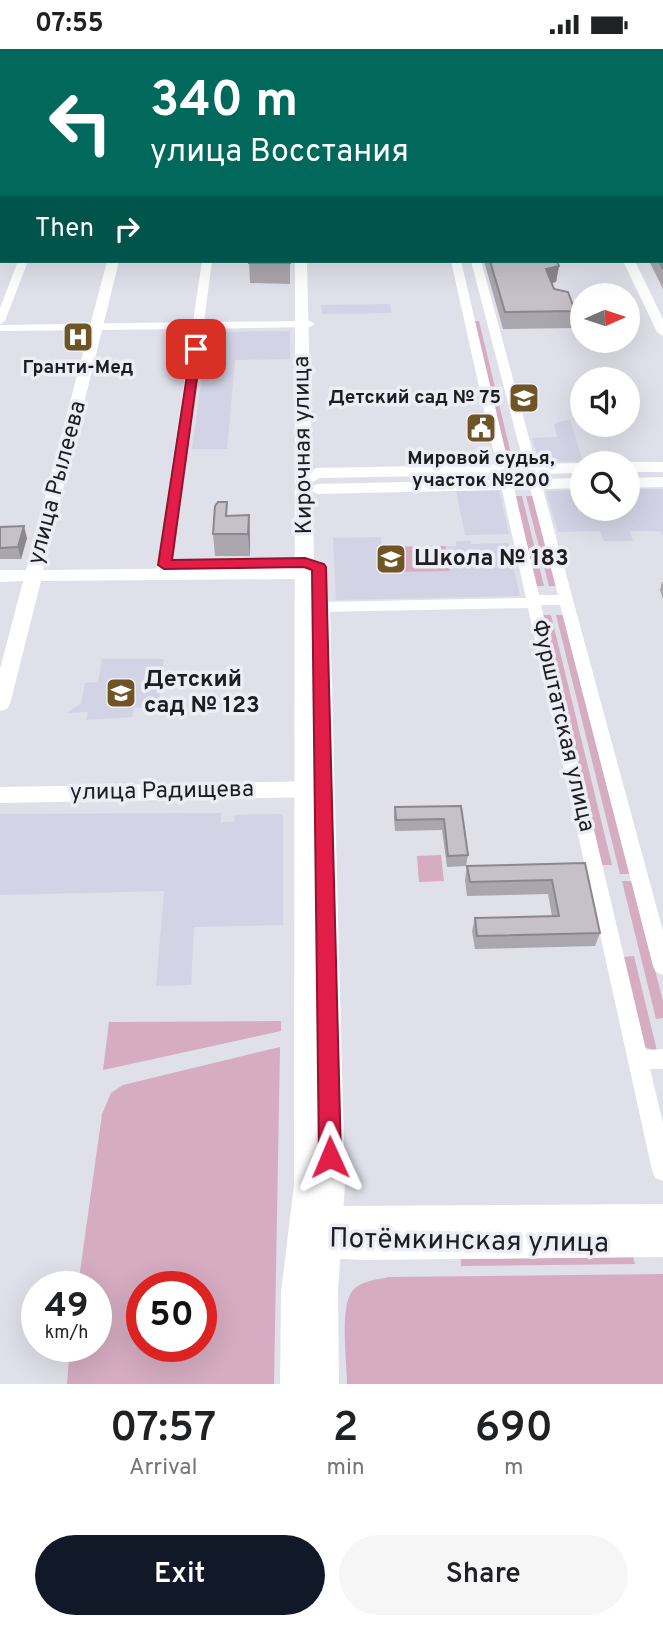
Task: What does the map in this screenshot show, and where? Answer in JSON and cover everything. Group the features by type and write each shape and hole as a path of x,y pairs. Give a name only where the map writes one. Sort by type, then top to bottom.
{"main road":[{"name":"Кирочная улица","path":"301,263 313,481 310,568 315,789"},
{"name":"Кирочная улица","path":"306,325 308,263"},
{"name":"Кирочная улица","path":"310,568 320,607 309,1185 318,1232 323,1384"},
{"name":"Кирочная улица","path":"296,1384 296,1292 318,1232"}],"street":[{"path":"0,321 22,263"},
{"name":"улица Рылеева","path":"0,704 113,263"},
{"path":"164,569 207,263"},
{"name":"Фурштатская улица","path":"456,263 663,1170"},
{"name":"Фурштатская улица","path":"477,263 663,966"},
{"path":"630,263 663,332"},
{"path":"461,282 482,282"},
{"path":"0,328 306,325"},
{"path":"640,467 663,467"},
{"path":"533,477 570,470"},
{"path":"313,481 533,477 570,481"},
{"path":"640,483 663,482"},
{"path":"0,567 35,571"},
{"path":"0,576 35,571 310,568"},
{"path":"320,607 526,604 534,600 566,600"},
{"name":"улица Радищева","path":"0,795 315,789"},
{"path":"638,1060 663,1059"},
{"name":"Потёмкинская улица","path":"318,1232 663,1218"},
{"name":"Потёмкинская улица","path":"318,1232 663,1243"}],"shaded area":[{"path":"390,304 391,313 322,314 321,305"},
{"path":"473,321 479,321 512,458 505,458"},
{"path":"290,331 290,359 235,360 227,449 192,449 208,332"},
{"path":"570,420 570,437 575,437 580,451 570,451 570,462 539,461 532,438 557,437 554,425"},
{"path":"640,489 663,489 663,537 661,532 656,531 630,531 633,541 604,541 600,531 558,532 546,491 570,490 570,521 640,521"},
{"path":"499,490 509,534 465,535 456,491"},
{"path":"514,496 522,496 544,586 535,586"},
{"path":"526,496 534,496 557,586 549,586"},
{"path":"381,537 382,547 456,546 456,541 470,541 471,544 508,543 520,596 336,600 333,538"},
{"path":"445,546 450,571 390,572 388,547"},
{"path":"542,615 551,615 612,865 601,865"},
{"path":"556,615 565,615 630,874 620,874"},
{"name":"Детский сад № 123","path":"102,659 164,659 158,707 134,708 132,717 86,720 88,712 66,713 81,704 85,683 98,682"},
{"path":"221,813 221,822 234,822 235,815 283,814 283,925 194,927 191,985 156,986 164,891 0,895 0,814"},
{"path":"441,855 444,881 419,882 417,856"},
{"path":"622,881 632,881 663,1001 663,1018 656,1019"},
{"path":"634,956 657,1051 644,1047 623,957"},
{"path":"281,1021 281,1031 103,1070 109,1022"},
{"path":"280,1047 274,1384 67,1384 69,1362 112,1362 112,1271 80,1271 102,1114 111,1093 123,1085"},
{"path":"633,1257 635,1264 461,1266 461,1259"},
{"path":"663,1274 663,1384 347,1384 346,1308 353,1290 365,1282 389,1277"}],"building":[{"path":"491,263 558,263 559,266 546,269 554,289 568,292 570,311 505,312"},
{"path":"218,502 227,502 226,516 249,515 248,534 213,534 215,506"},
{"path":"24,526 18,547 0,548 0,527"},
{"path":"461,806 468,855 448,856 444,819 396,820 395,807"},
{"path":"585,863 600,933 477,936 475,918 559,916 552,880 470,882 467,866"}],"place":[{"name":"Гранти-Мед","path":"78,337"},
{"name":"Детский сад № 75","path":"524,398"},
{"name":"Мировой судья, участок №200","path":"481,428"},
{"name":"Школа № 183","path":"391,559"},
{"name":"Детский сад № 123","path":"121,693"}],"route":[{"path":"196,349 164,565 305,563 319,567 330,1157"}]}
